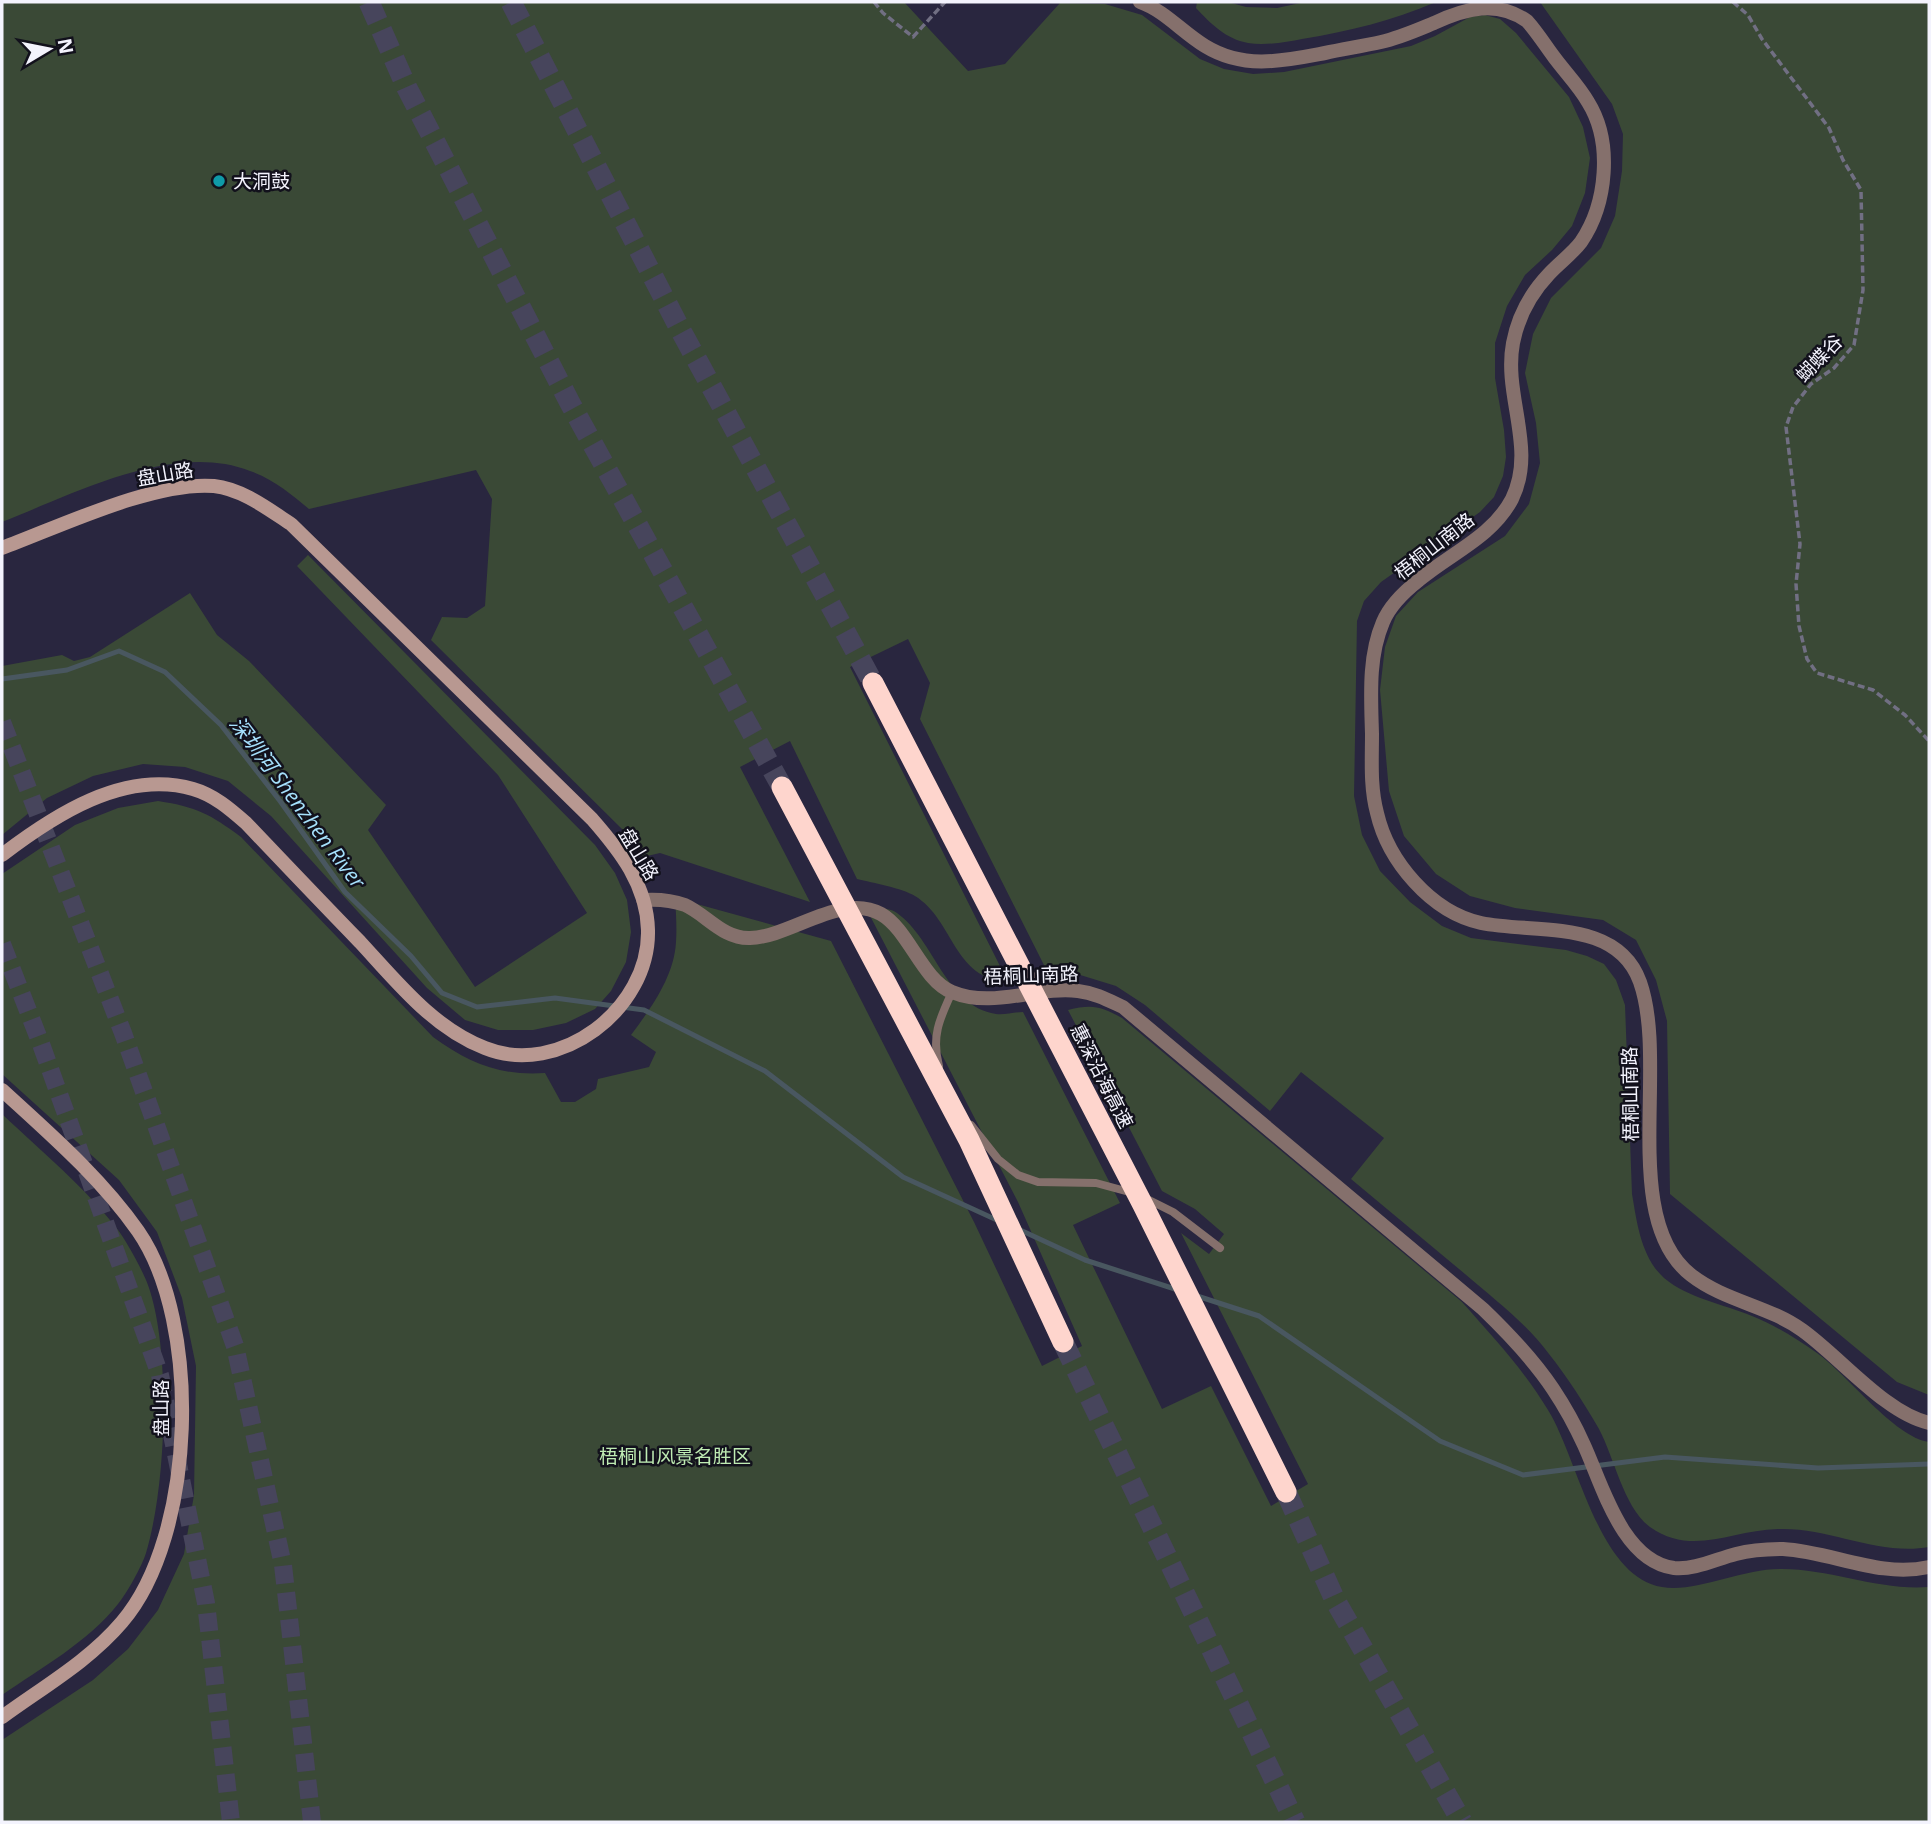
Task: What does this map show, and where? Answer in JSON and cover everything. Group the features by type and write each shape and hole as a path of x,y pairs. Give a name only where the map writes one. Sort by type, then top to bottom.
{"highway":[{"name":"惠深沿海高速","path":"873,683 1143,1205 1286,1492"},
{"path":"782,787 969,1140 1063,1342"}],"main road":[{"name":"盘山路","path":"2,548 133,499 189,487 215,486 240,493 263,505 290,524 592,819 615,845 643,900 647,941 644,960 632,989 611,1017 579,1041 558,1050 536,1055 511,1056 461,1037 423,1008 246,823 219,800 192,789 162,785 138,787 95,798 60,816 2,855"},
{"name":"盘山路","path":"2,1090 81,1163 111,1196 144,1241 167,1292 175,1325 181,1408 179,1464 170,1525 158,1562 143,1593 123,1621 93,1652 2,1717"}],"street":[{"name":"梧桐山南路","path":"1140,2 1159,10 1211,50 1253,63 1277,62 1387,41 1463,9 1495,3 1512,8 1526,20 1589,103 1600,127 1604,161 1601,193 1591,223 1578,247 1549,274 1531,297 1517,324 1511,354 1511,384 1523,452 1521,474 1512,498 1501,516 1484,534 1421,578 1399,597 1385,617 1376,642 1371,691 1372,785 1377,814 1387,842 1401,865 1418,885 1458,915 1478,922 1588,936 1606,941 1621,951 1637,975 1646,1009 1651,1084 1650,1159 1653,1192 1663,1240 1675,1259 1688,1274 1707,1286 1782,1318 1805,1332 1897,1409 1919,1421 1929,1423"},
{"path":"643,900 662,899 686,906 724,932 746,939 766,937 847,908 866,908 883,915 938,983 952,992"},
{"name":"梧桐山南路","path":"952,992 1002,998 1077,990 1098,995 1123,1007 1483,1309 1532,1360 1572,1419 1622,1527 1644,1554 1658,1564 1676,1568 1695,1566 1738,1553 1780,1549 1799,1550 1901,1572 1929,1567"}],"lane":[{"path":"952,992 936,1026 936,1056 943,1085 957,1109 998,1158 1018,1175 1038,1182 1096,1183 1140,1195 1173,1212 1220,1248"}],"path":[{"path":"874,2 883,13 913,37 945,2"},
{"path":"936,2 940,6"},
{"name":"蝴蝶谷","path":"1733,2 1748,15 1762,39 1829,128 1843,160 1861,190 1863,290 1854,345 1834,368 1811,384 1793,407 1786,427 1800,544 1796,584 1799,626 1807,659 1817,673 1873,690 1905,715 1929,741"}],"green space":[{"path":"2,2 904,2 968,71 1005,64 1060,3 1105,4 1142,15 1200,59 1224,69 1253,74 1284,72 1411,46 1470,17 1485,15 1500,19 1516,33 1569,97 1583,127 1590,158 1585,193 1572,226 1552,250 1525,275 1507,306 1495,343 1495,378 1506,457 1503,476 1494,497 1480,512 1381,582 1364,601 1357,621 1354,796 1362,835 1380,871 1410,902 1442,926 1471,938 1566,950 1604,964 1616,980 1625,1005 1632,1194 1641,1239 1650,1260 1656,1270 1673,1285 1761,1320 1802,1343 1829,1363 1901,1429 1915,1438 1929,1442 1929,1547 1891,1548 1816,1532 1778,1529 1713,1540 1682,1540 1666,1536 1650,1527 1633,1508 1626,1495 1593,1419 1540,1343 1498,1302 1351,1179 1384,1138 1301,1072 1270,1111 1145,1005 1116,986 1077,974 1048,973 920,719 930,683 908,639 850,667 1008,982 976,971 965,960 928,906 915,896 857,879 790,741 740,767 810,902 660,853 643,857 623,830 431,640 442,617 467,618 485,606 492,499 476,470 309,509 288,492 258,474 220,463 189,462 124,475 2,522"},
{"path":"1197,2 1228,2 1246,7 1277,8 1305,2 1436,2 1354,29 1261,44 1240,41 1226,34 1196,8"},
{"path":"1540,2 1929,2 1929,1395 1897,1382 1670,1194 1667,1021 1656,980 1636,940 1603,920 1515,908 1470,896 1436,874 1404,836 1389,791 1380,690 1385,647 1396,616 1418,592 1505,536 1529,504 1540,463 1536,423 1525,373 1533,334 1551,298 1601,248 1615,216 1622,171 1623,134 1612,104"},
{"path":"308,555 595,845 615,873 627,900 631,932 626,962 611,991 595,1009 566,1023 533,1030 498,1030 465,1020 427,988 271,816 228,781 185,767 143,764 93,776 47,798 2,835 2,666 62,655 74,661 90,657 190,593 217,635 249,661 386,805 368,830 475,987 587,913 498,775 297,566"},
{"name":"梧桐山风景名胜区","path":"158,801 202,813 241,837 433,1037 459,1054 485,1066 513,1072 545,1073 561,1102 575,1102 596,1089 598,1079 649,1067 656,1052 631,1035 654,1003 671,968 676,942 675,898 831,941 974,1222 1042,1366 1082,1346 1018,1202 866,908 894,911 910,925 964,999 996,1014 1023,1012 1120,1203 1073,1225 1162,1409 1211,1386 1271,1506 1308,1484 1181,1233 1209,1254 1224,1234 1195,1209 1162,1191 1068,1010 1096,1007 1122,1018 1462,1302 1508,1354 1539,1395 1559,1431 1592,1513 1606,1539 1621,1562 1640,1578 1662,1587 1675,1588 1705,1584 1752,1572 1782,1569 1819,1572 1892,1586 1929,1587 1929,1822 2,1822 2,1740 93,1680 128,1649 158,1610 184,1554 194,1495 196,1366 182,1298 157,1232 119,1180 2,1074 2,874 75,825 118,808"},
{"path":"2,1114 91,1199 118,1230 136,1259 148,1285 157,1319 161,1351 163,1422 162,1458 153,1525 144,1558 130,1586 118,1604 93,1630 2,1695"}],"waterway":[{"name":"深圳河 Shenzhen River","path":"2,679 67,670 119,651 165,672 221,725 345,892 411,956 442,993 477,1007 555,998 644,1010 765,1071 903,1177 999,1221"},
{"path":"1018,1229 1085,1260 1178,1290"},
{"path":"1194,1295 1259,1316 1440,1441 1523,1475 1665,1457 1818,1468 1929,1464"}],"tunnel":[{"path":"369,2 407,88 570,403 782,787"},
{"path":"511,2 680,329 873,683"},
{"path":"2,722 123,1033 235,1346 283,1565 312,1822"},
{"path":"2,944 41,1044 160,1375 206,1603 231,1822"},
{"path":"1063,1342 1295,1822"},
{"path":"1286,1492 1335,1600 1462,1822"}],"place":[{"name":"大洞鼓","path":"219,181"}]}
